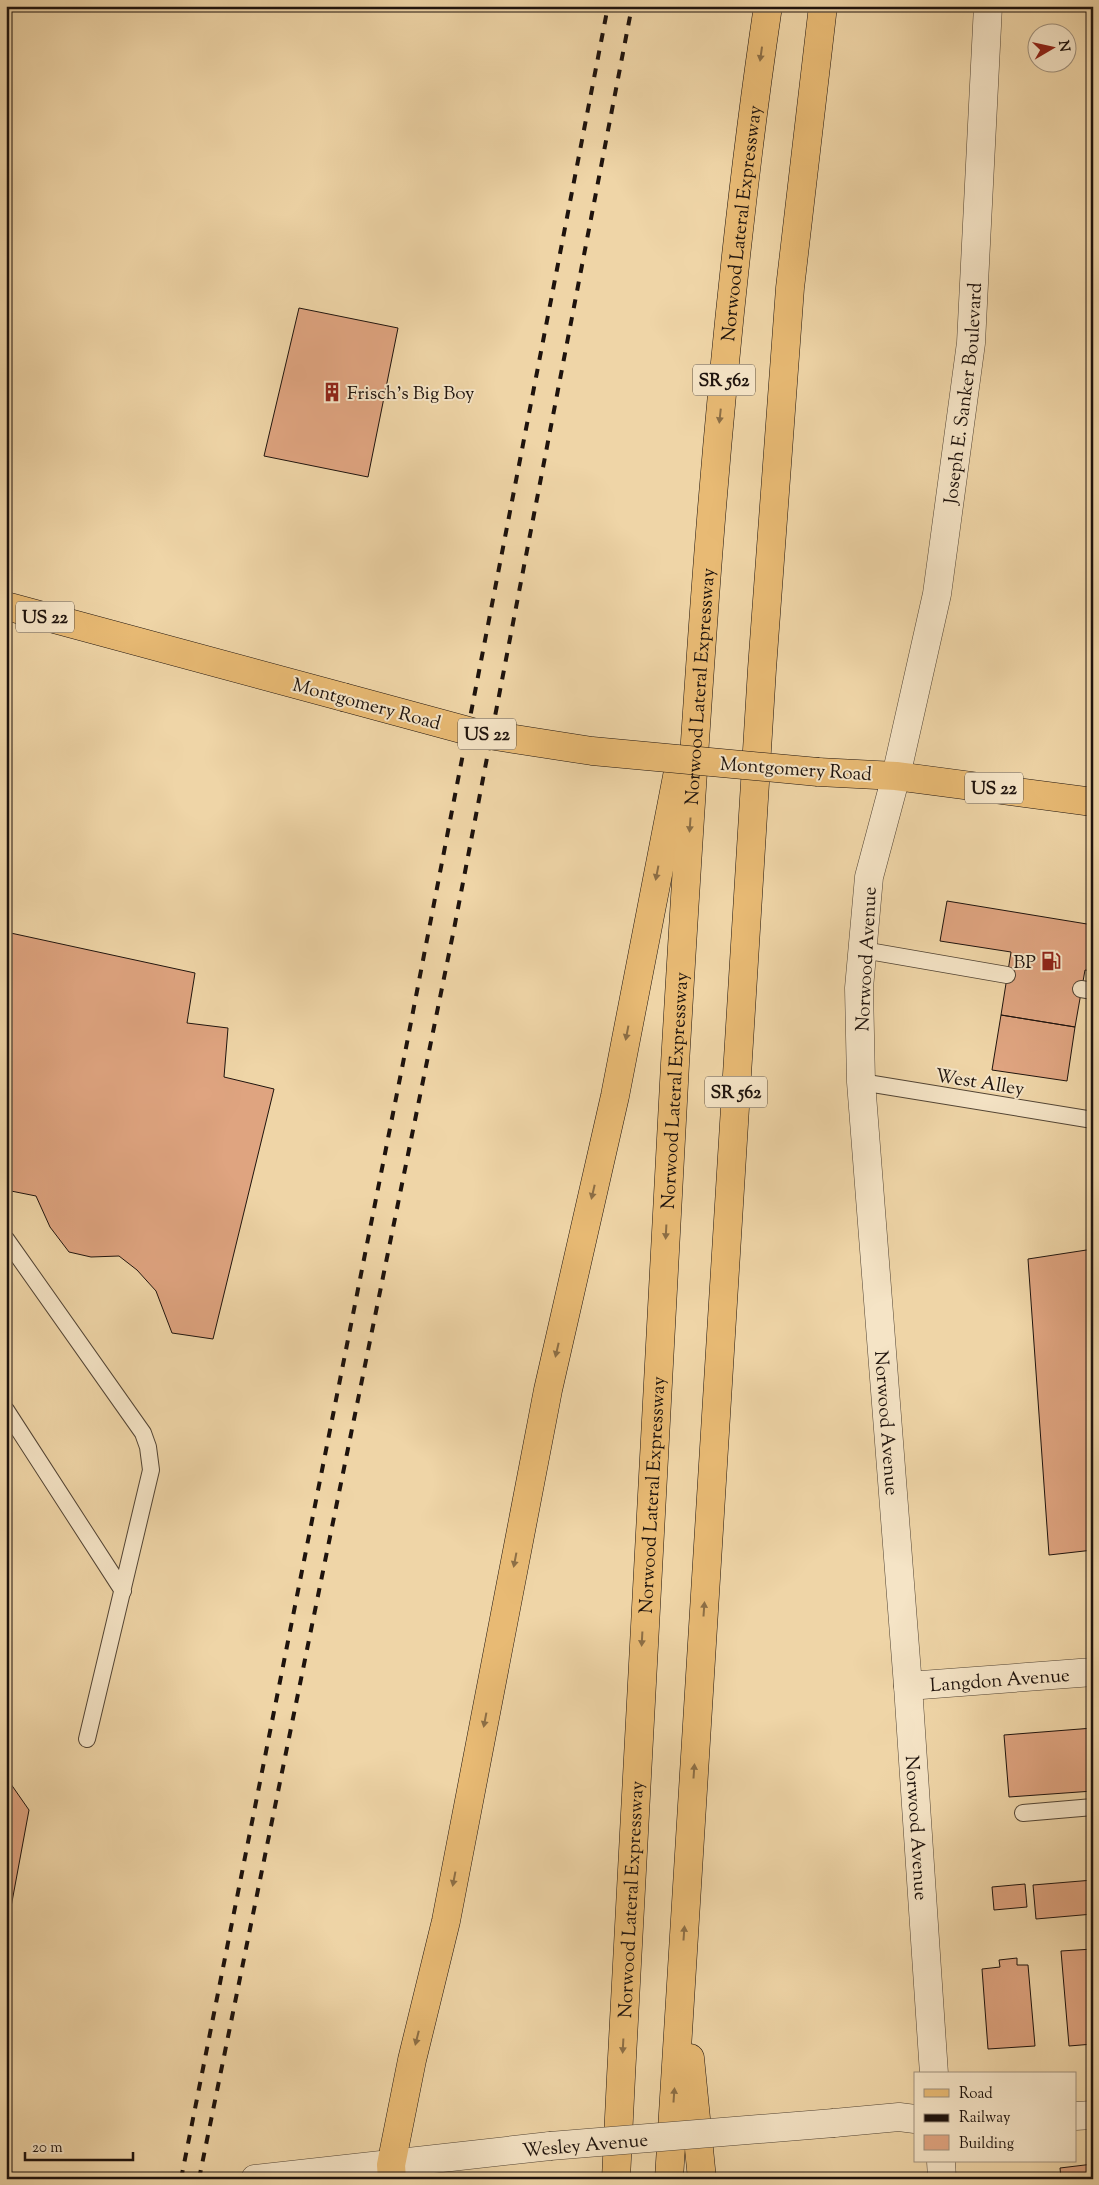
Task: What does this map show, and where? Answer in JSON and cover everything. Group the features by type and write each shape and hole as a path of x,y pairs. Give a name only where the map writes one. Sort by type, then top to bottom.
{"main road":[{"name":"Norwood Lateral Expressway","path":"616,2179 640,1672 686,890 702,654 715,474 744,174 768,6"},
{"name":"SR 562","path":"669,2179 762,669 790,288 823,6"},
{"name":"Montgomery Road","path":"6,606 486,734 592,751 818,772 896,776 1093,802"},
{"path":"392,2172 412,2060 446,1921 548,1390 615,1096 702,654"},
{"path":"682,1976 702,2179"}],"street":[{"name":"Joseph E. Sanker Boulevard","path":"896,776 937,594 971,343 988,6"},
{"name":"Norwood Avenue","path":"896,776 870,877 859,988 861,1082 908,1686 934,2072"},
{"name":"Langdon Avenue","path":"908,1686 1093,1672"},
{"path":"1076,2116 1093,2115"},
{"name":"Wesley Avenue","path":"255,2179 392,2172 550,2146 899,2118 914,2119"},
{"path":"941,2162 942,2179"}],"lane":[{"path":"863,950 1007,975"},
{"name":"West Alley","path":"861,1082 1093,1120"},
{"path":"6,1240 143,1434 148,1447 151,1470 87,1739"},
{"path":"6,1410 122,1591"},
{"path":"1023,1814 1093,1807"}],"building":[{"name":"Frisch's Big Boy","path":"299,308 398,328 368,477 264,456"},
{"name":"BP","path":"947,901 1093,925 1093,971 1085,970 1075,1027 1001,1015 1011,952 940,941"},
{"path":"6,932 195,973 187,1023 228,1028 224,1077 274,1089 213,1339 172,1333 156,1291 137,1270 119,1256 91,1257 69,1252 50,1227 36,1196 6,1190"},
{"path":"1001,1015 1075,1027 1067,1081 992,1070"},
{"path":"1093,1249 1093,1550 1049,1555 1028,1259"},
{"path":"1093,1728 1093,1791 1009,1797 1004,1735"},
{"path":"6,1777 29,1810 9,1918 6,1920"},
{"path":"1093,1880 1093,1914 1036,1919 1033,1885"},
{"path":"1025,1884 1027,1907 994,1910 992,1887"},
{"path":"1093,1949 1093,2044 1069,2046 1061,1951"},
{"path":"1017,1958 1017,1965 1028,1965 1035,2046 988,2049 982,1969 1000,1967 999,1960"},
{"path":"1093,2164 1093,2179 1061,2179 1060,2168"}],"railway":[{"path":"181,2179 405,1053 608,6"},
{"path":"199,2179 454,929 632,6"}],"place":[{"name":"Frisch's Big Boy","path":"332,392"},
{"name":"BP","path":"1051,961"}]}
